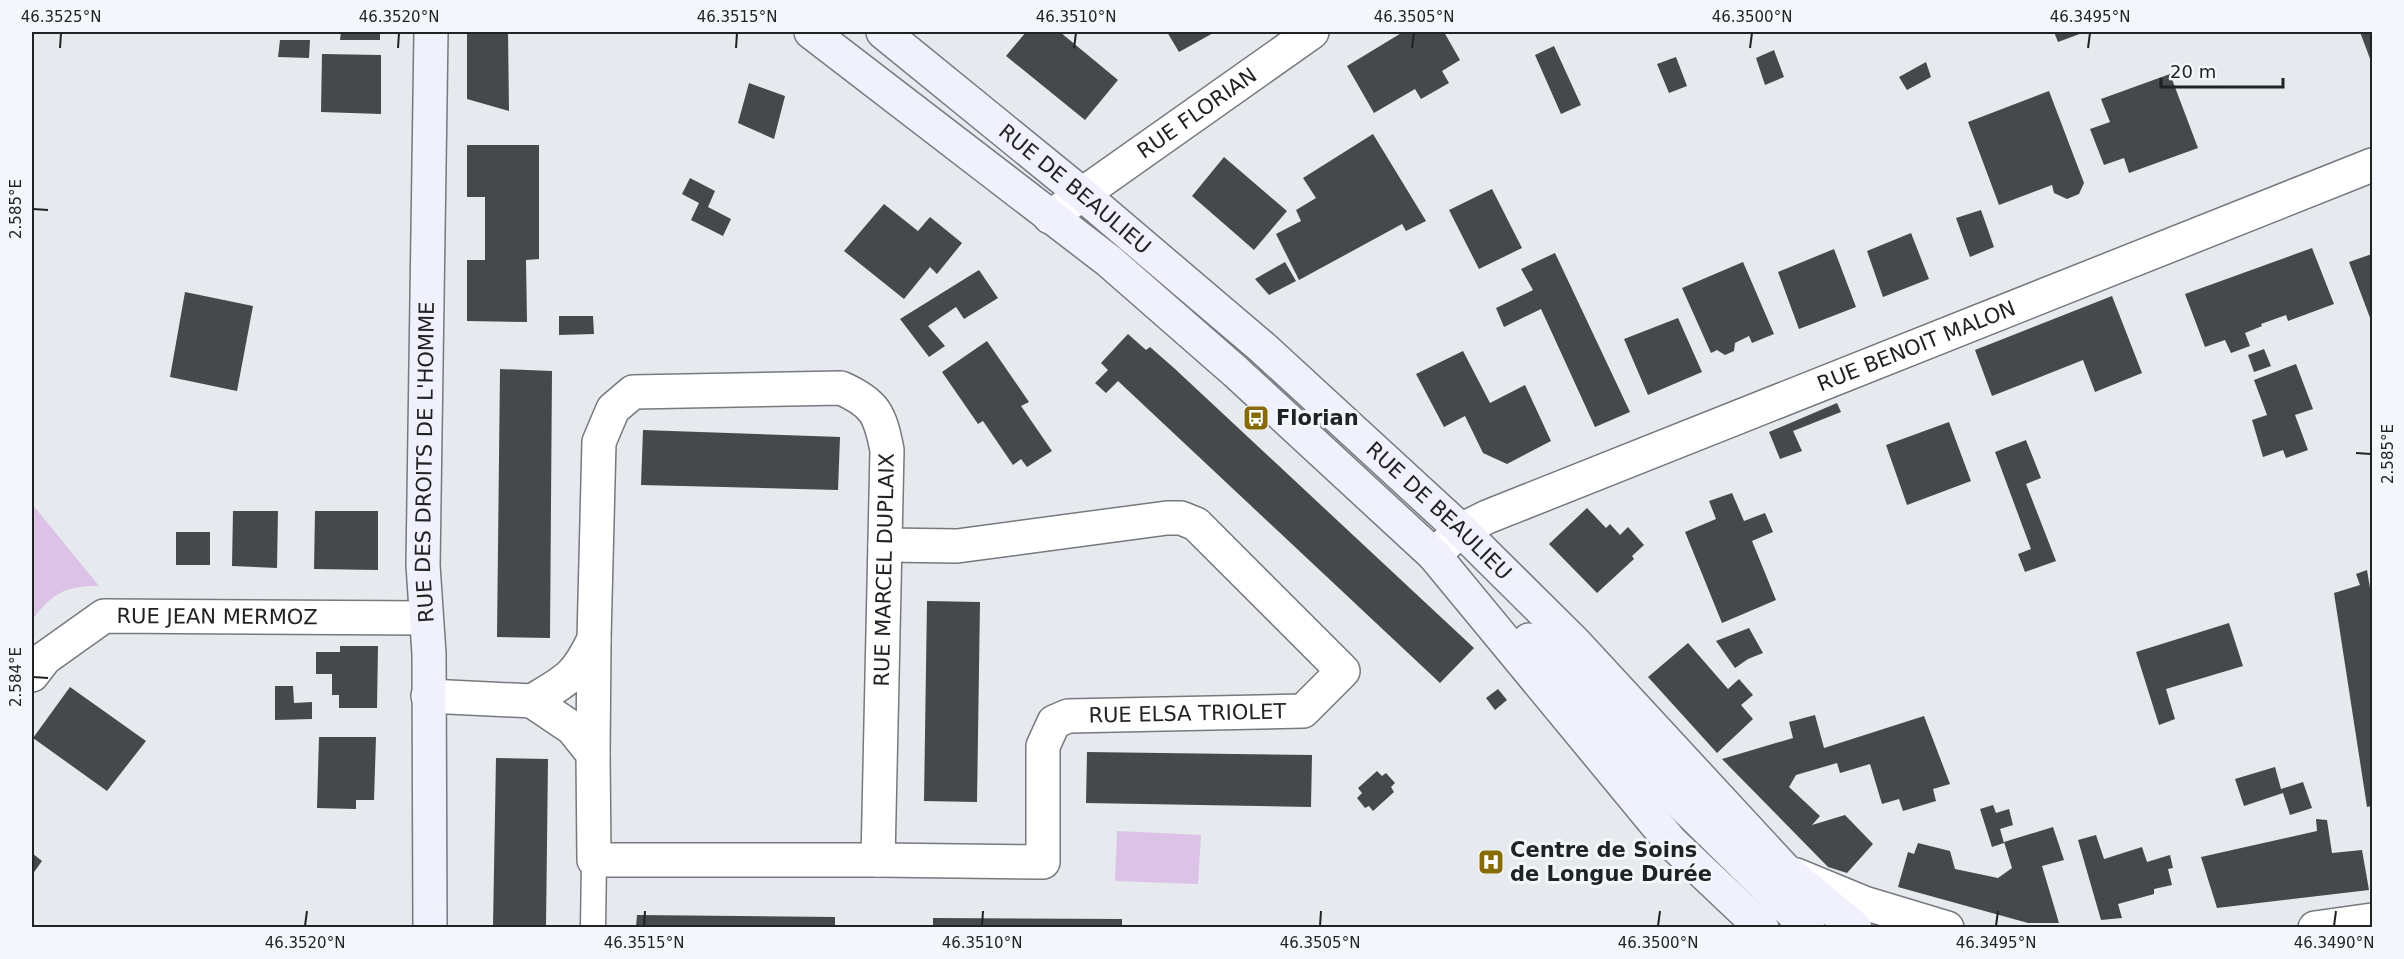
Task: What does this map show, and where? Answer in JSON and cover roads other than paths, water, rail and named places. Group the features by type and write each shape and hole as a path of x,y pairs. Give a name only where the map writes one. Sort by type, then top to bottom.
{"main road":[{"name":"RUE DES DROITS DE L'HOMME","path":"430,927 428,696 423,565 431,32"},
{"name":"RUE DE BEAULIEU","path":"811,32 1109,261 1236,372 1434,555 1671,842 1762,927"},
{"name":"RUE DE BEAULIEU","path":"883,32 1082,194 1263,348 1461,530 1575,643 1784,869 1855,927"},
{"path":"1456,580 1506,615 1686,808 1808,927"}],"street":[{"name":"RUE FLORIAN","path":"1050,217 1312,32"},
{"name":"RUE BENOIT MALON","path":"1434,555 1461,530 1487,517 2373,165"},
{"name":"RUE MARCEL DUPLAIX","path":"532,701 566,680 582,665 594,639 599,442 613,409 633,393 841,388 865,399 882,422 887,450 878,860"},
{"name":"RUE ELSA TRIOLET","path":"878,860 1043,862 1043,746 1054,722 1068,716 1302,711 1343,671 1196,524 1181,518 957,546 885,545"},
{"name":"RUE JEAN MERMOZ","path":"32,675 45,657 104,616 426,618"},
{"path":"594,639 594,860 878,860"},
{"path":"428,696 532,701 572,728 593,754"},
{"path":"1784,869 1864,903 1947,927"},
{"path":"2315,927 2373,920"}],"lane":[{"path":"593,927 594,860"}],"place":[{"name":"Florian","path":"1256,418"},
{"name":"Centre de Soins de Longue Durée","path":"1491,862"}]}
